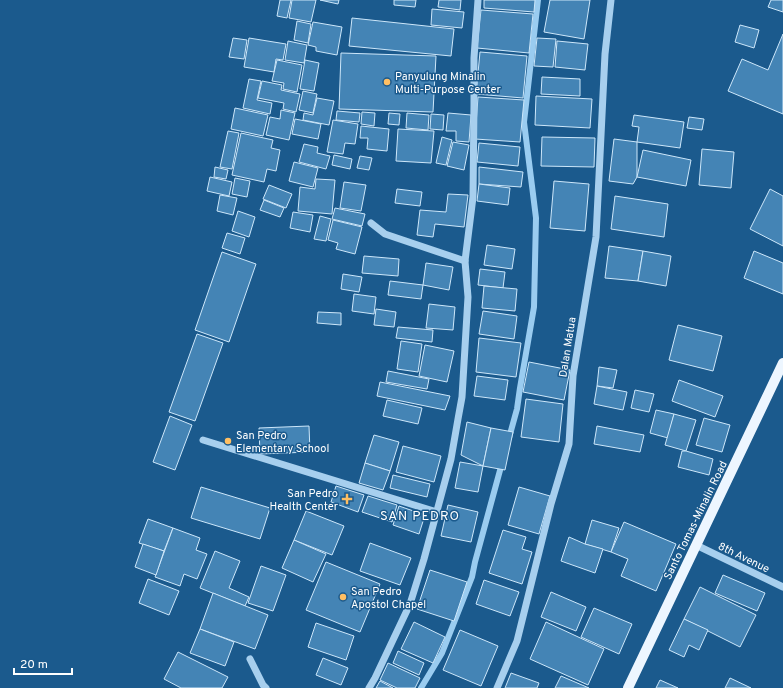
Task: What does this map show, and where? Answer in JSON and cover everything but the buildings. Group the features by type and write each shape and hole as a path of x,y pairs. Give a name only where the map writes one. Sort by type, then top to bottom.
{"main road":[{"name":"Santo Tomas-Minalin Road","path":"628,688 783,363"}],"street":[{"path":"369,688 410,604 424,560 451,460 462,397 468,297 465,261 473,197 474,58 478,0"},
{"name":"Dalan Matua","path":"497,688 517,642 552,504 569,444 574,376 596,237 605,54 611,0"},
{"path":"371,223 385,234 465,261"},
{"path":"203,440 437,512"},
{"name":"8th Avenue","path":"696,546 783,587"},
{"path":"250,659 266,688"}],"waterway":[{"path":"509,438 517,409 534,307 536,218 524,122 538,0"},
{"path":"421,688 442,653 472,577 502,463"}],"place":[{"name":"Panyulung Minalin Multi-Purpose Center","path":"387,82"},
{"name":"San Pedro Elementary School","path":"228,441"},
{"name":"San Pedro Health Center","path":"347,499"},
{"name":"San Pedro Apostol Chapel","path":"343,597"}],"district":[{"name":"SAN PEDRO","path":"420,515"}]}
